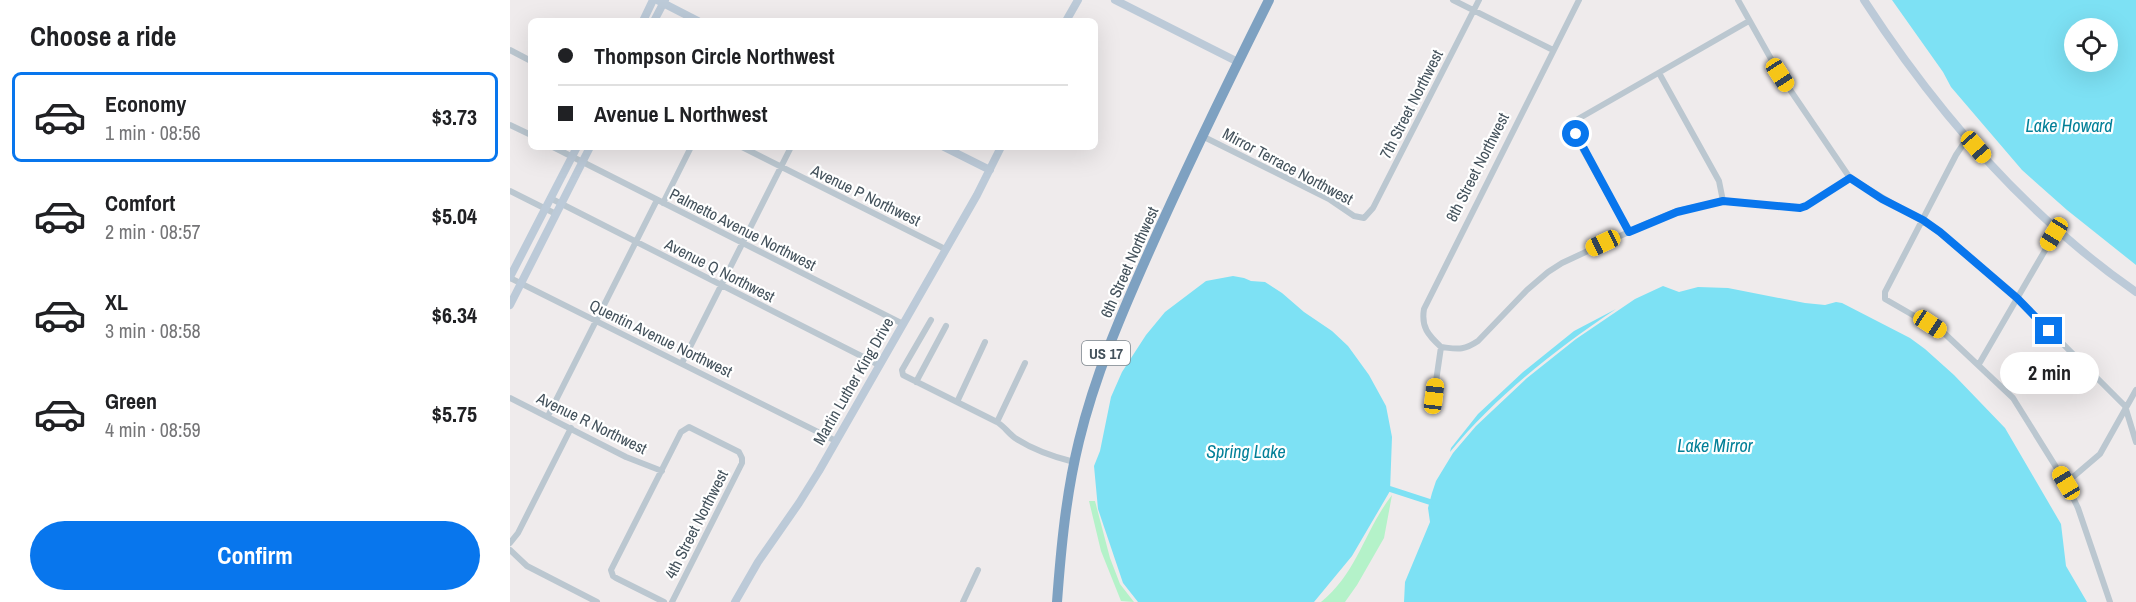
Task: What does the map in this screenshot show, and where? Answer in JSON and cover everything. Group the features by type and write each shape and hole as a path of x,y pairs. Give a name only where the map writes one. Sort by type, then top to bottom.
{"highway":[{"name":"6th Street Northwest","path":"1057,602 1061,550 1074,462 1107,350 1201,136 1269,0"}],"street":[{"path":"1068,18 1078,0"},
{"path":"1115,0 1238,62"},
{"path":"1453,0 1553,50"},
{"name":"7th Street Northwest","path":"1364,218 1373,208 1479,0"},
{"name":"8th Street Northwest","path":"1441,347 1426,333 1423,324 1424,309 1579,0"},
{"path":"1738,0 1780,75 1850,178 1940,232 2017,298 2125,406 2136,442"},
{"path":"1864,0 1913,70 1968,138 2058,228 2136,292"},
{"path":"646,18 660,1"},
{"path":"655,18 660,1"},
{"path":"660,1 692,18"},
{"path":"1629,232 1578,141 1574,128 1581,116 1749,21"},
{"path":"510,50 528,59"},
{"path":"1659,73 1719,182 1723,201"},
{"path":"510,124 528,133"},
{"name":"Mirror Terrace Northwest","path":"1201,136 1329,200 1354,216 1364,218"},
{"path":"1968,138 1956,155 1885,296 1889,302 1944,333 1980,364 2013,398 2066,483 2078,508 2110,602"},
{"name":"Palmetto Avenue Northwest","path":"559,150 903,324"},
{"path":"510,277 576,150"},
{"path":"510,305 588,150"},
{"path":"548,416 636,242 689,150"},
{"name":"Avenue P Northwest","path":"748,150 945,249"},
{"path":"682,363 790,150"},
{"path":"950,150 990,170"},
{"name":"Martin Luther King Drive","path":"735,602 758,562 803,497 836,441 1000,150"},
{"path":"1434,396 1441,347 1465,349 1478,341 1536,281 1557,266 1677,212 1723,201 1800,208 1850,178"},
{"path":"510,191 556,214"},
{"name":"Avenue Q Northwest","path":"550,198 879,365"},
{"path":"1980,364 2058,228"},
{"name":"Quentin Avenue Northwest","path":"510,277 836,441"},
{"path":"931,321 902,370 903,375 997,422 1006,427 1015,437 1053,456 1074,462"},
{"path":"916,382 946,326"},
{"path":"957,402 985,342"},
{"path":"997,422 1025,363"},
{"path":"2066,483 2100,454 2125,406 2134,399 2136,390"},
{"name":"Avenue R Northwest","path":"510,398 626,456 662,471"},
{"path":"510,543 518,533 571,428"},
{"name":"4th Street Northwest","path":"662,471 681,432 686,428 731,448 742,457 742,463 672,602"},
{"path":"662,471 612,572 616,578 664,602"},
{"path":"510,550 527,566 597,602"},
{"path":"963,602 978,570"}],"green space":[{"path":"1392,495 1384,538 1357,585 1345,602 1321,602 1344,578"},
{"path":"1089,501 1095,501 1110,558 1120,584 1134,602 1121,601 1101,551"}],"water":[{"name":"Lake Howard","path":"1892,0 2136,0 2136,265 2067,210 2022,170 1951,87"},
{"name":"Spring Lake","path":"1233,276 1265,282 1332,331 1348,346 1369,375 1386,406 1392,437 1390,491 1352,556 1314,602 1138,602 1123,583 1098,509 1094,466 1100,451 1111,397 1122,372 1146,335 1165,312 1206,281"},
{"name":"Lake Mirror","path":"1663,286 1679,292 1698,287 1728,288 1805,303 1825,305 1842,303 1910,338 1925,349 1954,375 2005,428 2061,524 2066,566 2087,602 1404,602 1405,582 1430,522 1428,508 1432,493 1436,481 1453,453 1476,426 1527,378 1576,339 1635,299"},
{"path":"1616,309 1528,374 1487,411 1450,452 1478,414 1523,372 1574,331"}],"waterway":[{"path":"1390,489 1430,502"}],"route":[{"path":"1576,134 1629,232 1677,212 1723,201 1800,208 1850,178 1940,232 2017,298 2049,331"}]}
